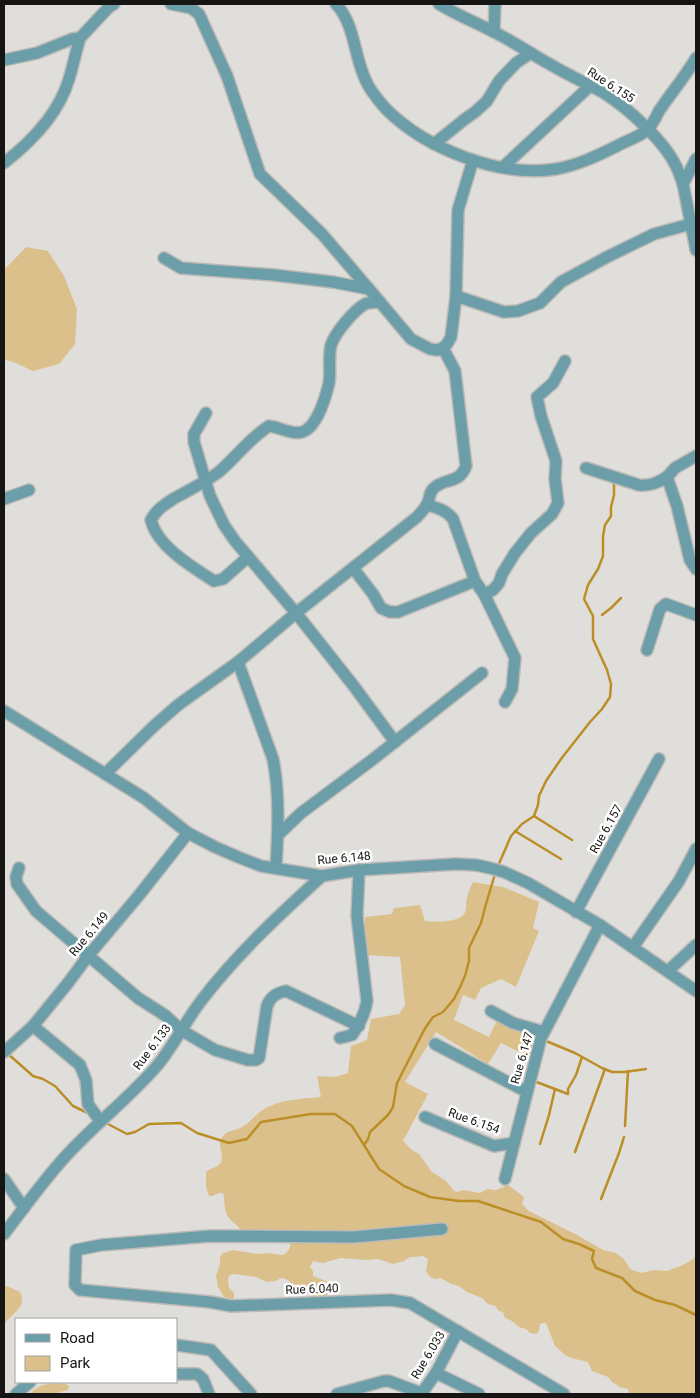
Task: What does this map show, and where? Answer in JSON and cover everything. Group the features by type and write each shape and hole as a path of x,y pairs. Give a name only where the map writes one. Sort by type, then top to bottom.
{"street":[{"path":"4,164 21,150 61,100 69,80 80,38 114,4"},
{"path":"171,4 191,8 199,14 227,76 260,174 322,234 411,339 430,349 443,348 448,344 451,337 456,296 458,210 473,160"},
{"path":"336,4 345,16 365,81 386,109 434,144 473,160 517,170 556,169 573,165 590,159 648,130 659,111 695,64"},
{"name":"Rue 6.155","path":"439,4 455,14 494,32 621,104 648,130 666,150 676,165 683,184 696,250"},
{"path":"494,32 495,4"},
{"path":"4,60 37,53 72,38 80,38"},
{"path":"434,144 487,101 499,81 516,63 531,53"},
{"path":"503,167 590,86"},
{"path":"683,184 696,159"},
{"path":"456,296 504,312 518,311 540,303 561,282 607,257 654,234 691,224"},
{"path":"164,258 181,268 284,276 369,289"},
{"path":"248,556 223,579 214,581 189,565 168,546 153,530 151,520 155,512 165,504 219,471 261,431 269,426 294,432 303,432 313,424 324,402 329,382 331,345 356,311 368,303 380,302"},
{"path":"105,774 172,710 238,662 296,613 417,517 427,505 431,493 438,484 463,474 466,466 455,370 443,348"},
{"path":"484,594 493,590 499,583 502,574 515,553 531,533 552,514 558,503 555,479 556,461 541,416 537,397 553,383 564,361"},
{"path":"206,413 194,434 194,442 210,496 224,525 353,685 395,742"},
{"path":"586,468 639,485 656,484 675,468 696,456"},
{"path":"666,477 677,506 690,560 696,569"},
{"path":"4,499 29,490"},
{"path":"427,505 449,513 453,519 475,581 484,594 515,658 512,689 505,702"},
{"path":"353,568 381,608 390,612 398,612 475,581"},
{"path":"647,650 660,609 663,606 666,604 696,616"},
{"path":"238,662 273,759 276,776 278,835 276,868"},
{"path":"278,835 301,813 482,673"},
{"name":"Rue 6.148","path":"4,710 144,798 188,833 238,857 261,866 322,876 359,870 456,864 476,865 504,872 528,883 600,925 696,991"},
{"name":"Rue 6.157","path":"576,912 659,760"},
{"name":"Rue 6.149","path":"5,1050 33,1026 188,833"},
{"path":"633,947 679,881 696,849"},
{"path":"20,868 16,877 18,884 36,911 138,998 166,1016 182,1030 215,1050 248,1060 259,1058 269,1000 277,993 286,991 359,1026"},
{"path":"340,1038 352,1035 359,1026 367,1001 358,916 359,870"},
{"name":"Rue 6.133","path":"4,1234 64,1157 145,1079 158,1064 200,1002 229,966 284,910 322,876"},
{"name":"Rue 6.147","path":"505,1179 544,1032 600,925"},
{"path":"668,971 696,945"},
{"path":"491,1011 513,1023 544,1032"},
{"path":"33,1026 80,1066 86,1080 88,1104 100,1121"},
{"path":"435,1044 527,1092"},
{"name":"Rue 6.154","path":"425,1117 494,1146 514,1143"},
{"path":"4,1179 24,1208"},
{"name":"Rue 6.040","path":"442,1229 354,1237 210,1236 101,1245 76,1250 75,1284 80,1290 210,1302 231,1306 398,1300 410,1303 564,1394"},
{"name":"Rue 6.033","path":"423,1394 458,1331"},
{"path":"178,1345 211,1350 251,1394"},
{"path":"436,1373 479,1394"},
{"path":"178,1374 197,1374 203,1379 209,1394"},
{"path":"343,1394 384,1380 423,1394"},
{"path":"16,1394 29,1383"}],"green space":[{"path":"26,247 48,251 64,276 77,309 75,344 59,364 33,371 11,361 4,360 4,270"},
{"path":"473,882 503,887 539,902 533,928 539,931 516,987 501,979 481,988 475,1000 463,995 454,1020 489,1037 497,1020 536,1034 530,1057 501,1043 488,1064 436,1032 405,1082 428,1094 403,1141 419,1154 432,1172 446,1181 454,1191 463,1190 480,1193 487,1189 496,1190 508,1185 524,1197 522,1204 529,1211 603,1250 616,1253 624,1259 630,1269 641,1273 654,1270 667,1271 683,1265 696,1257 696,1394 629,1394 628,1389 619,1387 608,1377 592,1371 588,1362 565,1355 555,1346 546,1323 540,1324 539,1331 536,1334 530,1333 505,1318 503,1312 499,1311 495,1306 488,1304 482,1298 441,1278 435,1279 430,1277 426,1271 428,1259 423,1256 410,1257 393,1264 378,1259 341,1258 323,1263 313,1261 310,1267 313,1271 313,1276 325,1281 330,1288 330,1292 325,1297 312,1296 288,1280 281,1278 276,1281 267,1282 256,1277 230,1275 228,1278 229,1288 234,1293 234,1298 232,1299 224,1297 218,1287 216,1276 220,1257 223,1253 233,1250 283,1255 290,1248 289,1238 262,1231 242,1231 227,1215 223,1193 209,1196 206,1187 206,1172 221,1162 221,1139 227,1133 246,1125 258,1113 275,1104 290,1100 321,1097 317,1076 335,1077 348,1073 351,1046 367,1040 371,1019 399,1014 405,1005 400,957 365,955 365,917 392,914 394,908 420,905 425,921 434,922 457,919 466,910 467,897"},
{"path":"4,1285 20,1292 22,1302 18,1310 4,1325"},
{"path":"66,1384 69,1386 68,1390 53,1394 30,1394 42,1386"}],"waterway":[{"path":"498,866 511,836 522,824 534,816 539,796 546,781 610,697 611,684 607,670 593,639 593,616 584,599 588,585 598,569 603,556 603,536 605,525 611,516 614,484"},
{"path":"602,615 621,598"},
{"path":"534,816 572,840"},
{"path":"515,831 561,859"},
{"path":"364,1145 370,1132 388,1115 393,1107 397,1083 424,1030 433,1017 443,1012 454,999 460,987 469,961 469,948 481,923 495,874"},
{"path":"546,1041 612,1072 646,1069"},
{"path":"7,1053 33,1076 55,1086 73,1106 90,1114"},
{"path":"534,1081 568,1094 568,1089 576,1075 582,1057"},
{"path":"575,1152 605,1069"},
{"path":"625,1126 628,1071"},
{"path":"540,1144 555,1089"},
{"path":"106,1123 127,1134 149,1124 181,1123 197,1133 229,1143 247,1139 261,1122 311,1114 335,1114 352,1126 379,1169 404,1186 430,1197 459,1201 478,1201 541,1222 563,1239 594,1251 592,1259 596,1268 622,1278 635,1291 655,1300 675,1305 696,1315"},
{"path":"601,1199 624,1137"}]}
